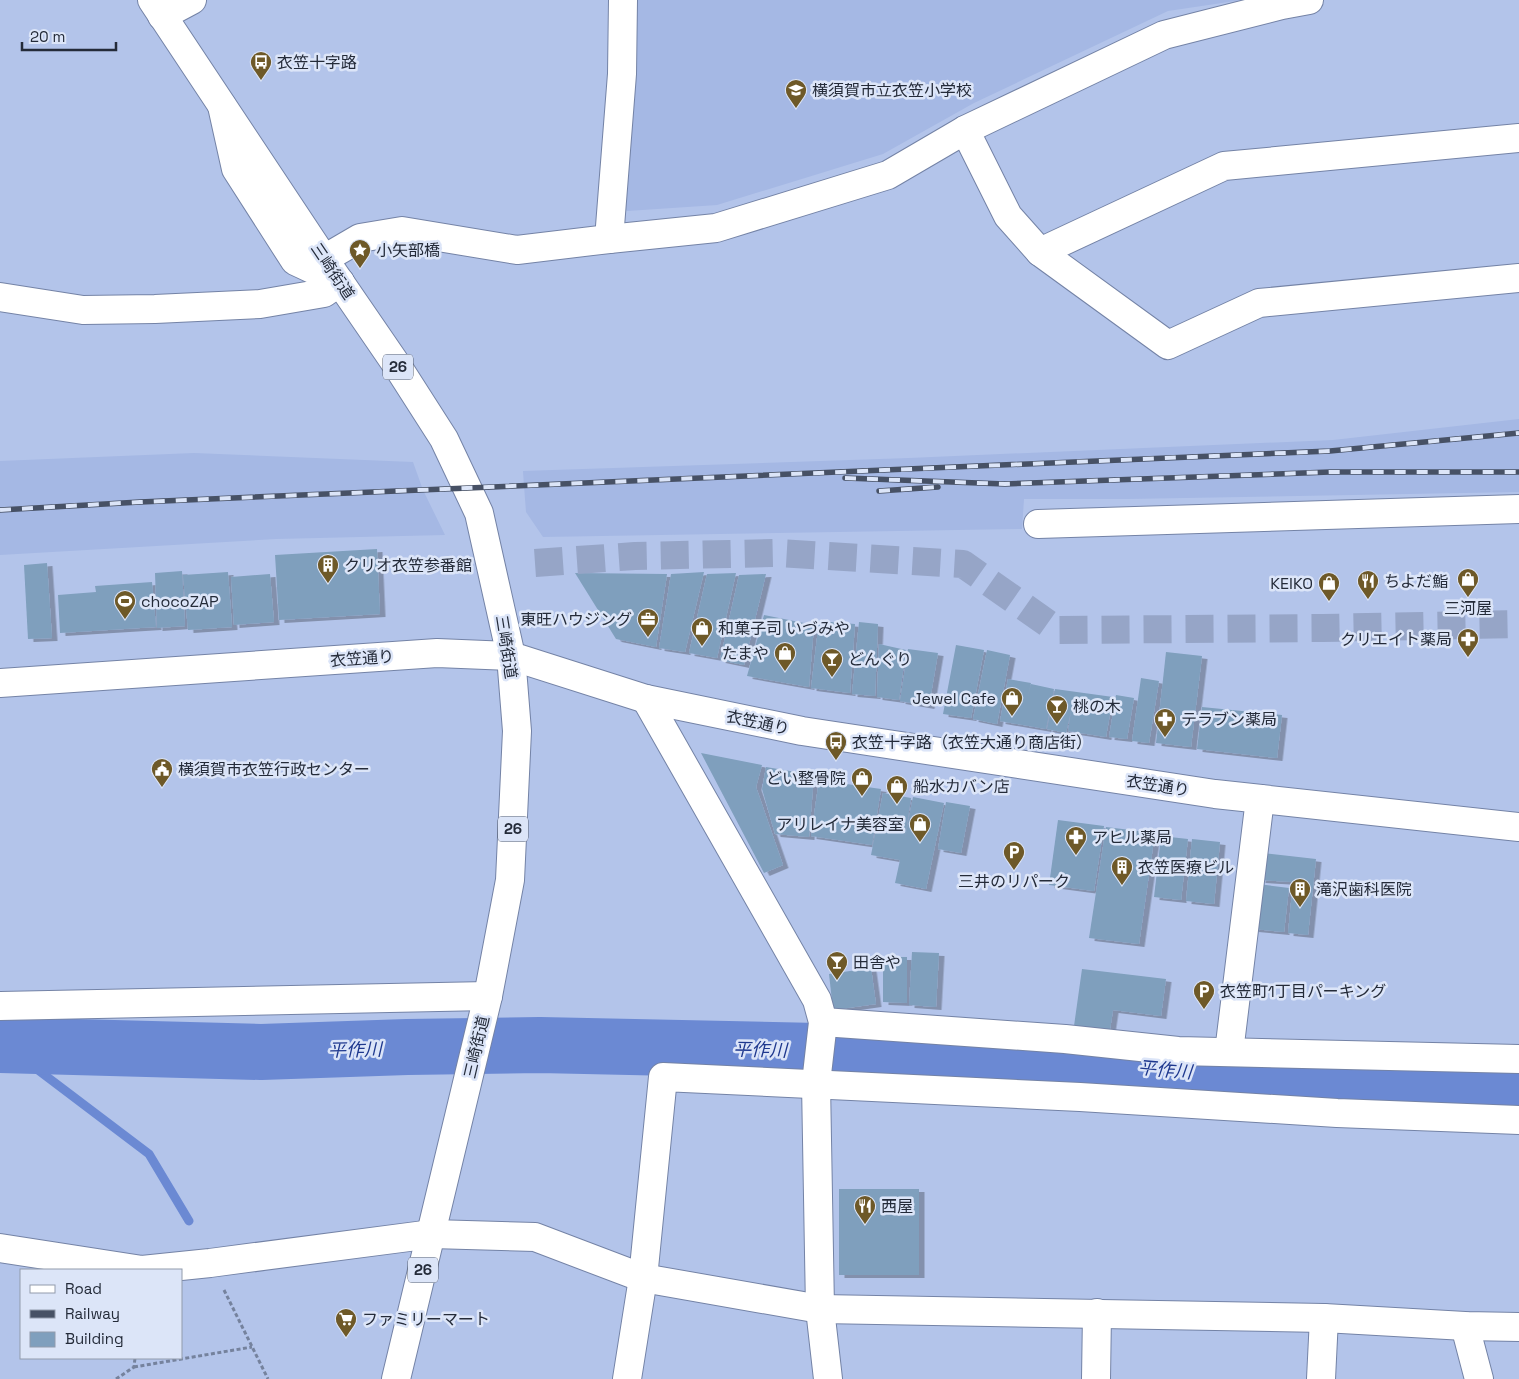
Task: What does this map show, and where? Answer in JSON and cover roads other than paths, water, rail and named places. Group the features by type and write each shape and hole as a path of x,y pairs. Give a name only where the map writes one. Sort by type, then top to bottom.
{"street":[{"path":"157,8 192,0"},
{"path":"609,238 622,74 623,0"},
{"path":"324,260 360,238 402,231 517,250 609,238 716,228 888,175 965,130 1164,35 1309,0"},
{"name":"三崎街道","path":"157,8 444,438 479,513 511,656 517,731 510,880 487,997 450,1160 396,1379"},
{"path":"222,106 236,169 295,261 340,282"},
{"path":"965,130 1008,216 1040,252 1168,345 1259,304 1519,278"},
{"path":"1040,252 1224,166 1519,138"},
{"path":"0,297 83,310 155,309 260,304 324,293 340,282"},
{"path":"1038,524 1519,509"},
{"name":"衣笠通り","path":"0,683 437,653 511,656 646,699 802,731 1215,794 1519,827"},
{"path":"646,699 817,1000 823,1023 816,1082 820,1309 828,1379"},
{"path":"1230,1052 1260,798"},
{"path":"0,1006 487,997"},
{"path":"823,1023 1065,1039 1178,1051 1519,1059"},
{"path":"627,1379 643,1278 662,1076 816,1082 1337,1113 1519,1120"},
{"path":"152,1269 432,1234 536,1237 643,1278 820,1309 1324,1318 1519,1327"},
{"path":"0,1248 136,1269"},
{"path":"1096,1379 1097,1314"},
{"path":"1321,1379 1324,1318"},
{"path":"1465,1326 1479,1379"}],"waterway":[{"name":"平作川","path":"0,1045 261,1052 540,1045 1000,1055 1434,1093 1519,1093"},
{"path":"5,1045 149,1154 189,1221"}],"tunnel":[{"path":"535,563 635,556 777,553 963,564 1057,630 1519,624"}],"railway":[{"path":"0,510 140,502 1330,451 1519,433"},
{"path":"845,478 1005,484 1330,472 1519,472"},
{"path":"879,491 938,487"}],"place":[{"name":"衣笠十字路","path":"261,81"},
{"name":"横須賀市立衣笠小学校","path":"796,109"},
{"name":"小矢部橋","path":"360,269"},
{"name":"クリオ衣笠参番館","path":"328,584"},
{"name":"三河屋","path":"1468,598"},
{"name":"ちよだ鮨","path":"1368,600"},
{"name":"KEIKO","path":"1329,602"},
{"name":"chocoZAP","path":"125,620"},
{"name":"東旺ハウジング","path":"648,638"},
{"name":"和菓子司 いづみや","path":"702,647"},
{"name":"クリエイト薬局","path":"1468,658"},
{"name":"たまや","path":"785,672"},
{"name":"どんぐり","path":"832,678"},
{"name":"Jewel Cafe","path":"1012,717"},
{"name":"桃の木","path":"1057,725"},
{"name":"テラブン薬局","path":"1165,738"},
{"name":"衣笠十字路（衣笠大通り商店街）","path":"836,761"},
{"name":"横須賀市衣笠行政センター","path":"162,788"},
{"name":"どい整骨院","path":"862,797"},
{"name":"船水カバン店","path":"897,805"},
{"name":"アリレイナ美容室","path":"920,843"},
{"name":"アヒル薬局","path":"1076,856"},
{"name":"三井のリパーク","path":"1014,871"},
{"name":"衣笠医療ビル","path":"1122,886"},
{"name":"滝沢歯科医院","path":"1300,908"},
{"name":"田舎や","path":"837,981"},
{"name":"衣笠町1丁目パーキング","path":"1204,1010"},
{"name":"西屋","path":"865,1225"},
{"name":"ファミリーマート","path":"346,1338"}]}
